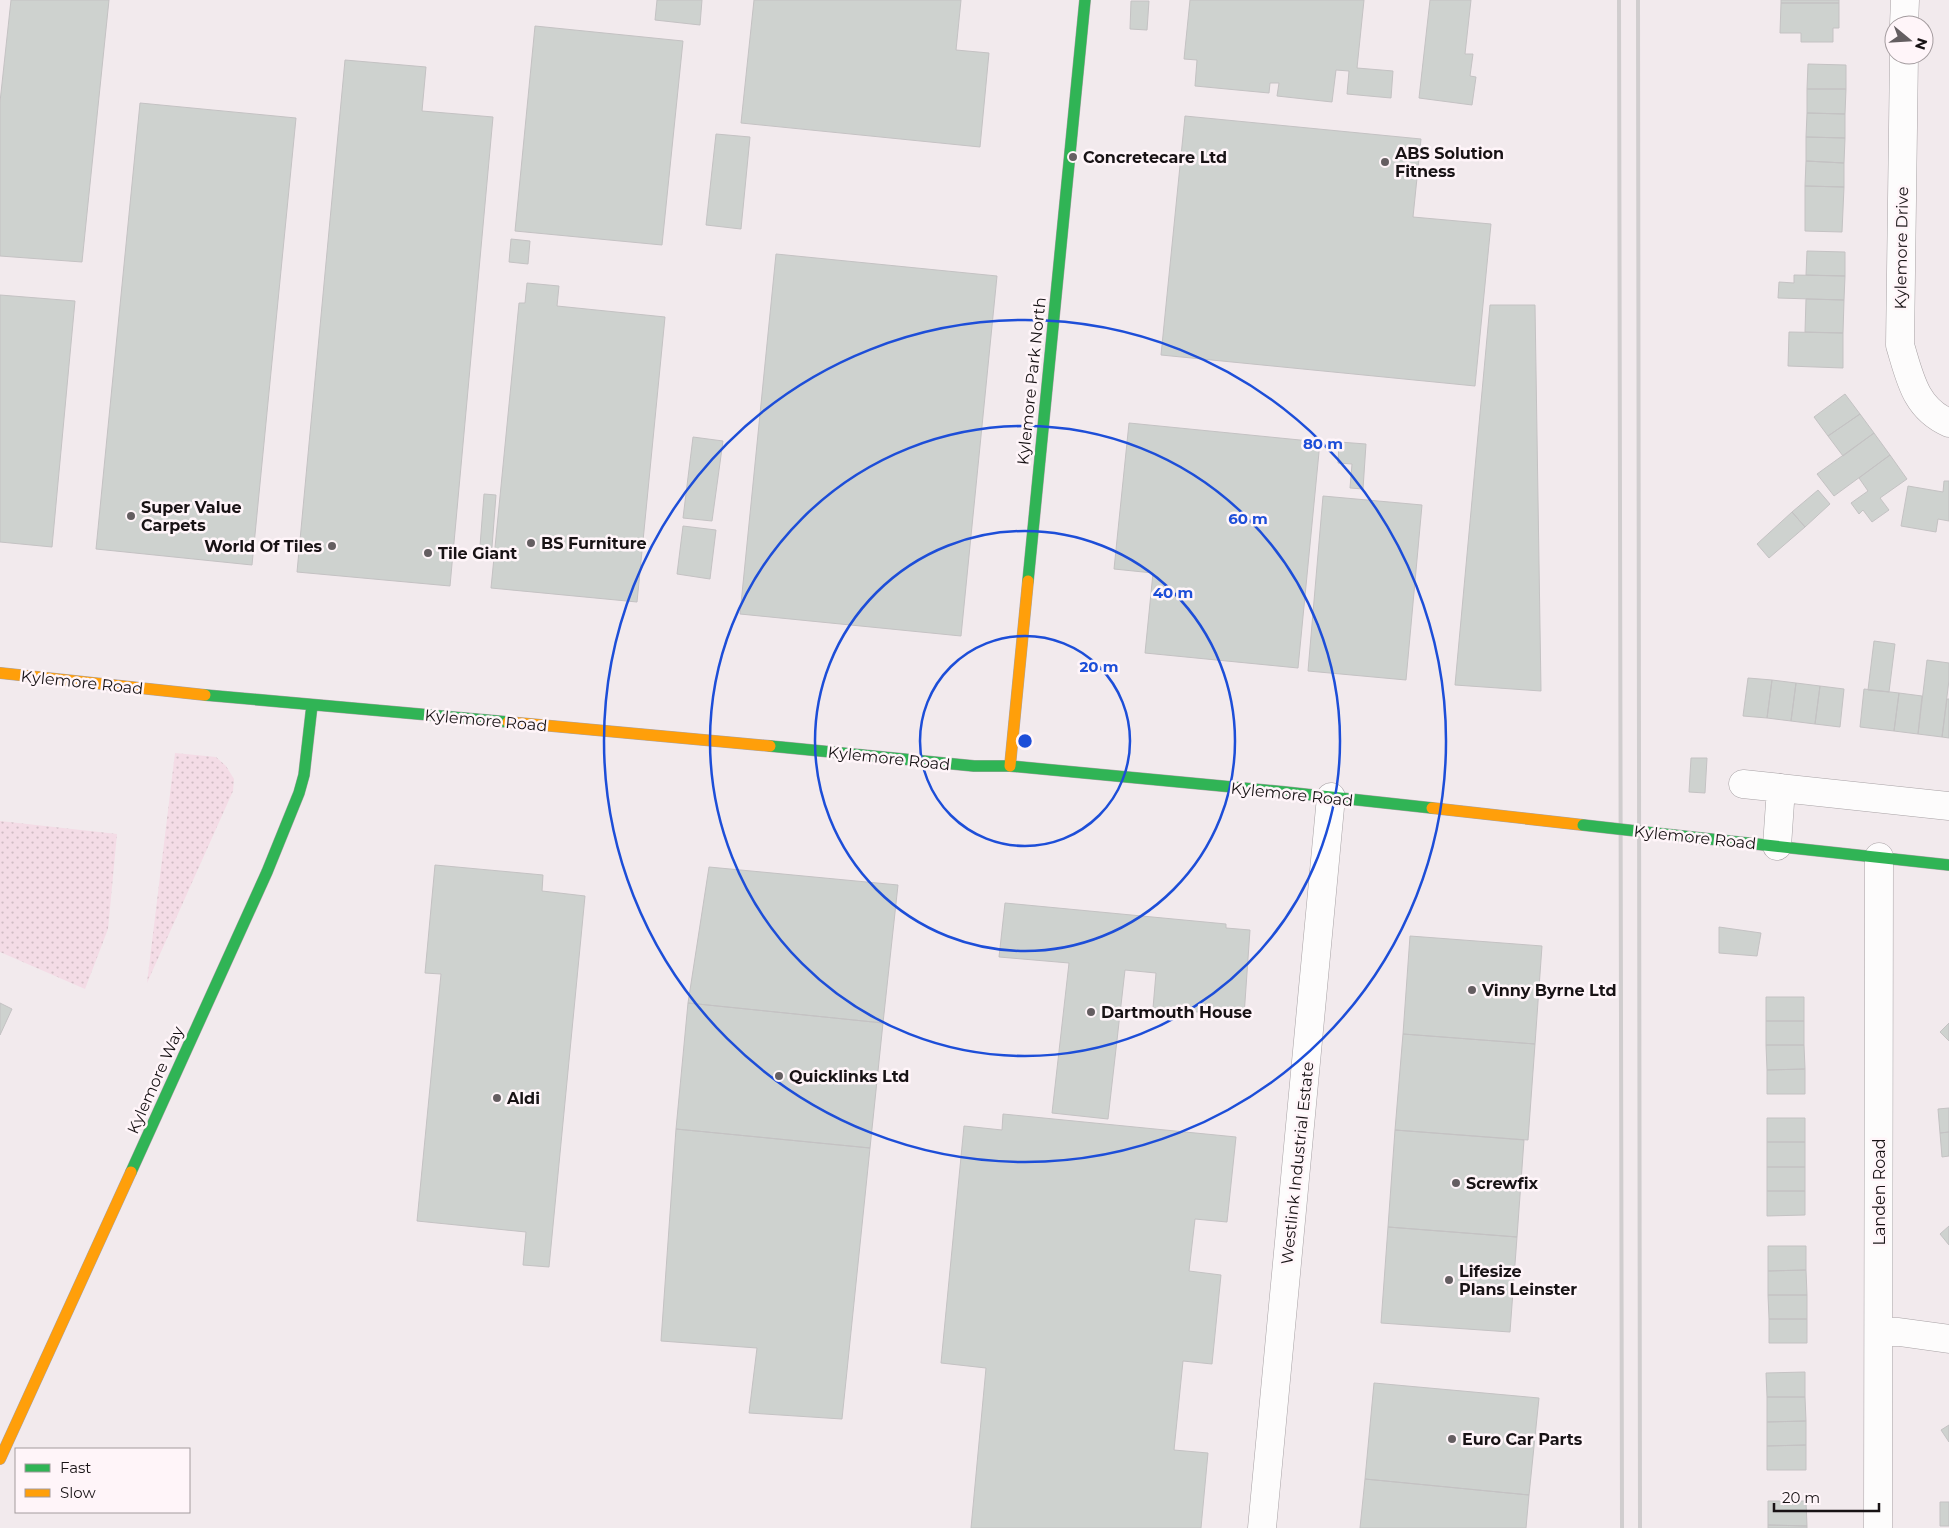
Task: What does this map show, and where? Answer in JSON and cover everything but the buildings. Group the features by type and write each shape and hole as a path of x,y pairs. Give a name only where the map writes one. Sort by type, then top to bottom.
{"main road":[{"name":"Kylemore Park North","path":"1010,766 1085,0"},
{"name":"Kylemore Road","path":"0,673 58,681 312,705 785,747 974,766 1010,766 1331,797 1949,865"},
{"name":"Kylemore Way","path":"0,1460 267,872 299,793 304,775 312,705"}],"street":[{"path":"1904,15 1905,0"},
{"name":"Kylemore Drive","path":"1904,65 1900,345 1914,391 1936,417 1949,423"},
{"path":"1743,784 1949,806"},
{"name":"Kylemore Road","path":"1777,846 1781,788"},
{"name":"Westlink Industrial Estate","path":"1262,1528 1331,797"},
{"name":"Landen Road","path":"1878,1528 1879,857"},
{"path":"1879,1332 1899,1332 1949,1339"}],"shaded area":[{"path":"175,753 216,757 226,766 234,779 233,791 147,983"},
{"path":"0,821 117,834 108,929 85,989 0,952"}],"railway":[{"path":"1619,0 1622,1528"},
{"path":"1638,0 1640,1528"}],"traffic: fast":[{"path":"1028,581 1085,0"},
{"path":"205,695 508,722"},
{"path":"131,1172 267,872 299,793 304,775 312,705"},
{"path":"770,746 974,766 1010,766 1432,808"},
{"path":"1583,825 1645,832"},
{"path":"1645,832 1949,865"}],"traffic: slow":[{"path":"1010,766 1028,581"},
{"path":"0,673 205,695"},
{"path":"508,722 770,746"},
{"path":"1432,808 1583,825"},
{"path":"0,1459 131,1172"}],"place":[{"name":"Concretecare Ltd","path":"1073,157"},
{"name":"ABS Solution Fitness","path":"1385,162"},
{"name":"Super Value Carpets","path":"131,516"},
{"name":"BS Furniture","path":"531,543"},
{"name":"World Of Tiles","path":"332,546"},
{"name":"Tile Giant","path":"428,553"},
{"name":"Vinny Byrne Ltd","path":"1472,990"},
{"name":"Dartmouth House","path":"1091,1012"},
{"name":"Quicklinks Ltd","path":"779,1076"},
{"name":"Aldi","path":"497,1098"},
{"name":"Screwfix","path":"1456,1183"},
{"name":"Lifesize Plans Leinster","path":"1449,1280"},
{"name":"Euro Car Parts","path":"1452,1439"}]}
